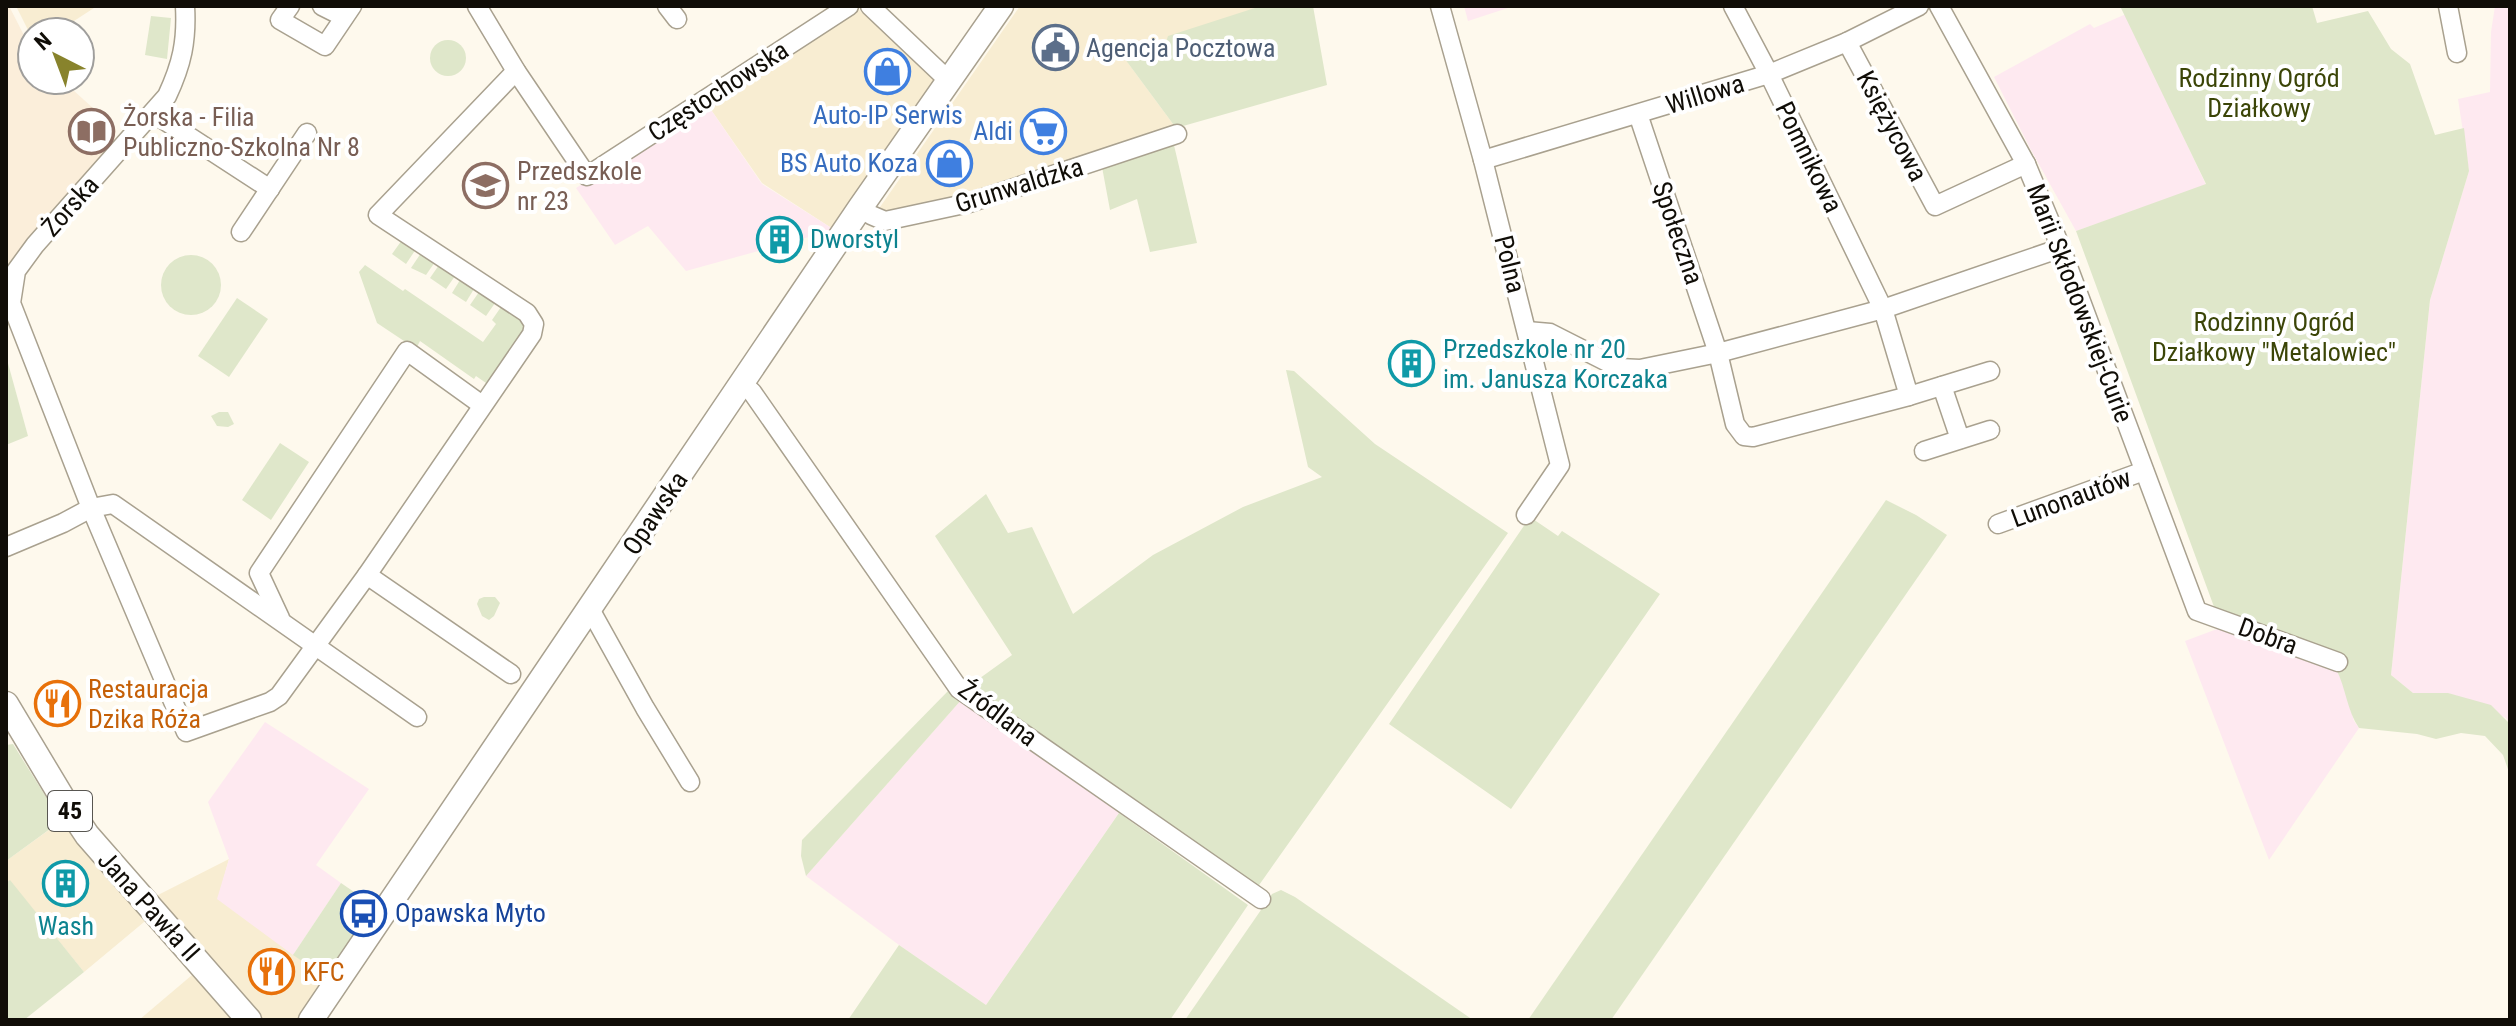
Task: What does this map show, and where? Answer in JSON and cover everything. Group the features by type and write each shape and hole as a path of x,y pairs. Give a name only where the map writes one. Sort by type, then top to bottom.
{"main road":[{"name":"Opawska","path":"311,1020 860,208 1001,6"},
{"name":"Jana Pawła II","path":"6,704 87,835 249,1020"}],"street":[{"name":"Żorska","path":"185,6 187,36 178,73 167,96 35,245 16,271 11,303 91,508 186,732 274,700 367,575 532,334 532,319 527,313 378,215 516,71"},
{"path":"290,6 280,20 325,46 348,12 322,6"},
{"path":"477,6 516,71"},
{"name":"Częstochowska","path":"516,71 587,176 849,6"},
{"path":"870,6 948,80"},
{"name":"Polna","path":"1440,6 1483,160 1560,465 1526,515"},
{"name":"Pomnikowa","path":"1733,6 1883,309 1909,396"},
{"name":"Willowa","path":"1483,160 1769,74 1847,42 1919,6"},
{"name":"Marii Skłodowskiej-Curie","path":"1939,6 2026,164 2061,248 2197,611"},
{"path":"2448,6 2457,53"},
{"name":"Księżycowa","path":"1847,42 1935,206 2026,164"},
{"path":"153,113 270,189"},
{"name":"Społeczna","path":"1638,114 1718,353 1735,424 1744,436 1909,396"},
{"path":"241,232 307,133"},
{"name":"Grunwaldzka","path":"860,208 885,221 969,203 1177,134"},
{"path":"1527,331 1550,333 1608,364 1630,370 1718,353 1883,309 2061,248"},
{"path":"281,621 259,573 407,351 482,405"},
{"path":"1909,396 1990,371"},
{"name":"Źródlana","path":"743,384 752,392 959,689 1261,899"},
{"path":"1942,386 1960,439"},
{"path":"1924,451 1990,430"},
{"name":"Lunonautów","path":"1998,524 2144,471"},
{"path":"6,547 91,508 113,504 417,717"},
{"path":"367,575 511,674"},
{"path":"590,609 690,782"},
{"name":"Dobra","path":"2197,611 2338,662"}],"shaded area":[{"path":"6,6 9,6 16,20 16,96 80,96 116,129 114,146 52,211 6,267"},
{"path":"16,6 97,6 82,16 21,16"},
{"path":"1020,6 1260,6 1128,63 1176,128 1015,184 890,215 878,210"},
{"path":"1464,6 1514,6 1468,21"},
{"path":"2495,6 2510,6 2510,724 2506,718 2448,693 2413,693 2391,675 2430,300 2469,171 2458,99 2490,92 2491,32"},
{"path":"856,7 937,80 833,229 762,183 707,104"},
{"path":"2126,14 2206,185 2076,231 1994,77 2090,24 2094,28"},
{"path":"707,104 762,184 833,229 826,240 816,235 686,271 648,226 615,245 576,188"},
{"path":"2225,626 2336,669 2359,728 2269,860 2185,641"},
{"path":"962,699 1119,813 986,1005 806,876"},
{"path":"265,722 369,789 316,865 341,883 293,955 217,899 229,859 208,802"},
{"path":"67,817 150,917 84,972 10,881 6,883 6,861"},
{"path":"229,859 218,899 328,978 299,1020 260,1020 156,896"},
{"path":"198,970 239,1020 139,1020"}],"green space":[{"path":"1261,6 1313,6 1327,85 1176,128 1122,55 1166,42 1168,36"},
{"name":"Rodzinny Ogród Działkowy \"Metalowiec\"","path":"2120,6 2312,6 2317,23 2368,11 2391,49 2410,64 2435,135 2464,128 2469,171 2430,300 2391,675 2413,693 2448,693 2491,705 2510,724 2510,775 2503,755 2485,736 2461,733 2436,739 2359,728 2336,669 2217,615 2076,231 2206,184"},
{"path":"151,16 171,18 167,59 145,55"},
{"path":"448,40 461,45 466,58 461,71 448,76 435,71 430,58 435,45"},
{"path":"1173,141 1197,243 1150,252 1137,199 1110,210 1102,167"},
{"path":"402,240 416,249 406,264 392,254"},
{"path":"421,253 435,262 426,275 411,268"},
{"path":"191,255 212,264 221,285 212,306 191,315 170,306 161,285 170,264"},
{"path":"365,265 483,342 496,324 492,320 501,307 522,321 525,328 492,378 486,383 476,376 474,379 420,341 416,349 377,323 359,272"},
{"path":"439,265 455,276 446,289 430,278"},
{"path":"460,280 474,289 466,302 452,293"},
{"path":"479,292 495,303 486,316 470,305"},
{"path":"237,298 268,319 229,377 198,356"},
{"path":"6,356 28,436 6,445"},
{"path":"1286,370 1294,371 1375,444 1508,533 1257,888 969,686 1012,655 935,536 986,494 1008,533 1032,527 1073,614 1153,555 1243,507 1322,477 1308,467"},
{"path":"228,412 234,424 217,426 211,416"},
{"path":"280,443 309,462 271,520 242,500"},
{"path":"1886,500 1947,535 1611,1020 1528,1020"},
{"path":"1530,517 1558,536 1562,531 1660,594 1511,809 1389,724"},
{"path":"484,597 495,597 500,603 489,620 482,616 477,604"},
{"path":"950,689 962,699 806,876 801,856 802,840"},
{"path":"13,744 61,821 6,861 6,745"},
{"path":"1119,813 1248,905 1170,1020 848,1020 899,945 986,1005"},
{"path":"10,880 84,972 24,1020 6,1020 6,883"},
{"path":"341,883 376,907 328,978 293,955"},
{"path":"1281,890 1473,1020 1185,1020 1272,894"}],"place":[{"name":"Agencja Pocztowa","path":"1055,48"},
{"name":"Auto-IP Serwis","path":"888,72"},
{"name":"Aldi","path":"1044,131"},
{"name":"Żorska - Filia Publiczno-Szkolna Nr 8","path":"92,132"},
{"name":"BS Auto Koza","path":"949,163"},
{"name":"Przedszkole nr 23","path":"486,186"},
{"name":"Dworstyl","path":"779,239"},
{"name":"Przedszkole nr 20 im. Janusza Korczaka","path":"1412,364"},
{"name":"Restauracja Dzika Róża","path":"57,704"},
{"name":"Wash","path":"66,883"},
{"name":"Opawska Myto","path":"364,913"},
{"name":"KFC","path":"272,972"}],"park label":[{"name":"Rodzinny Ogród Działkowy","path":"2259,93"}]}
